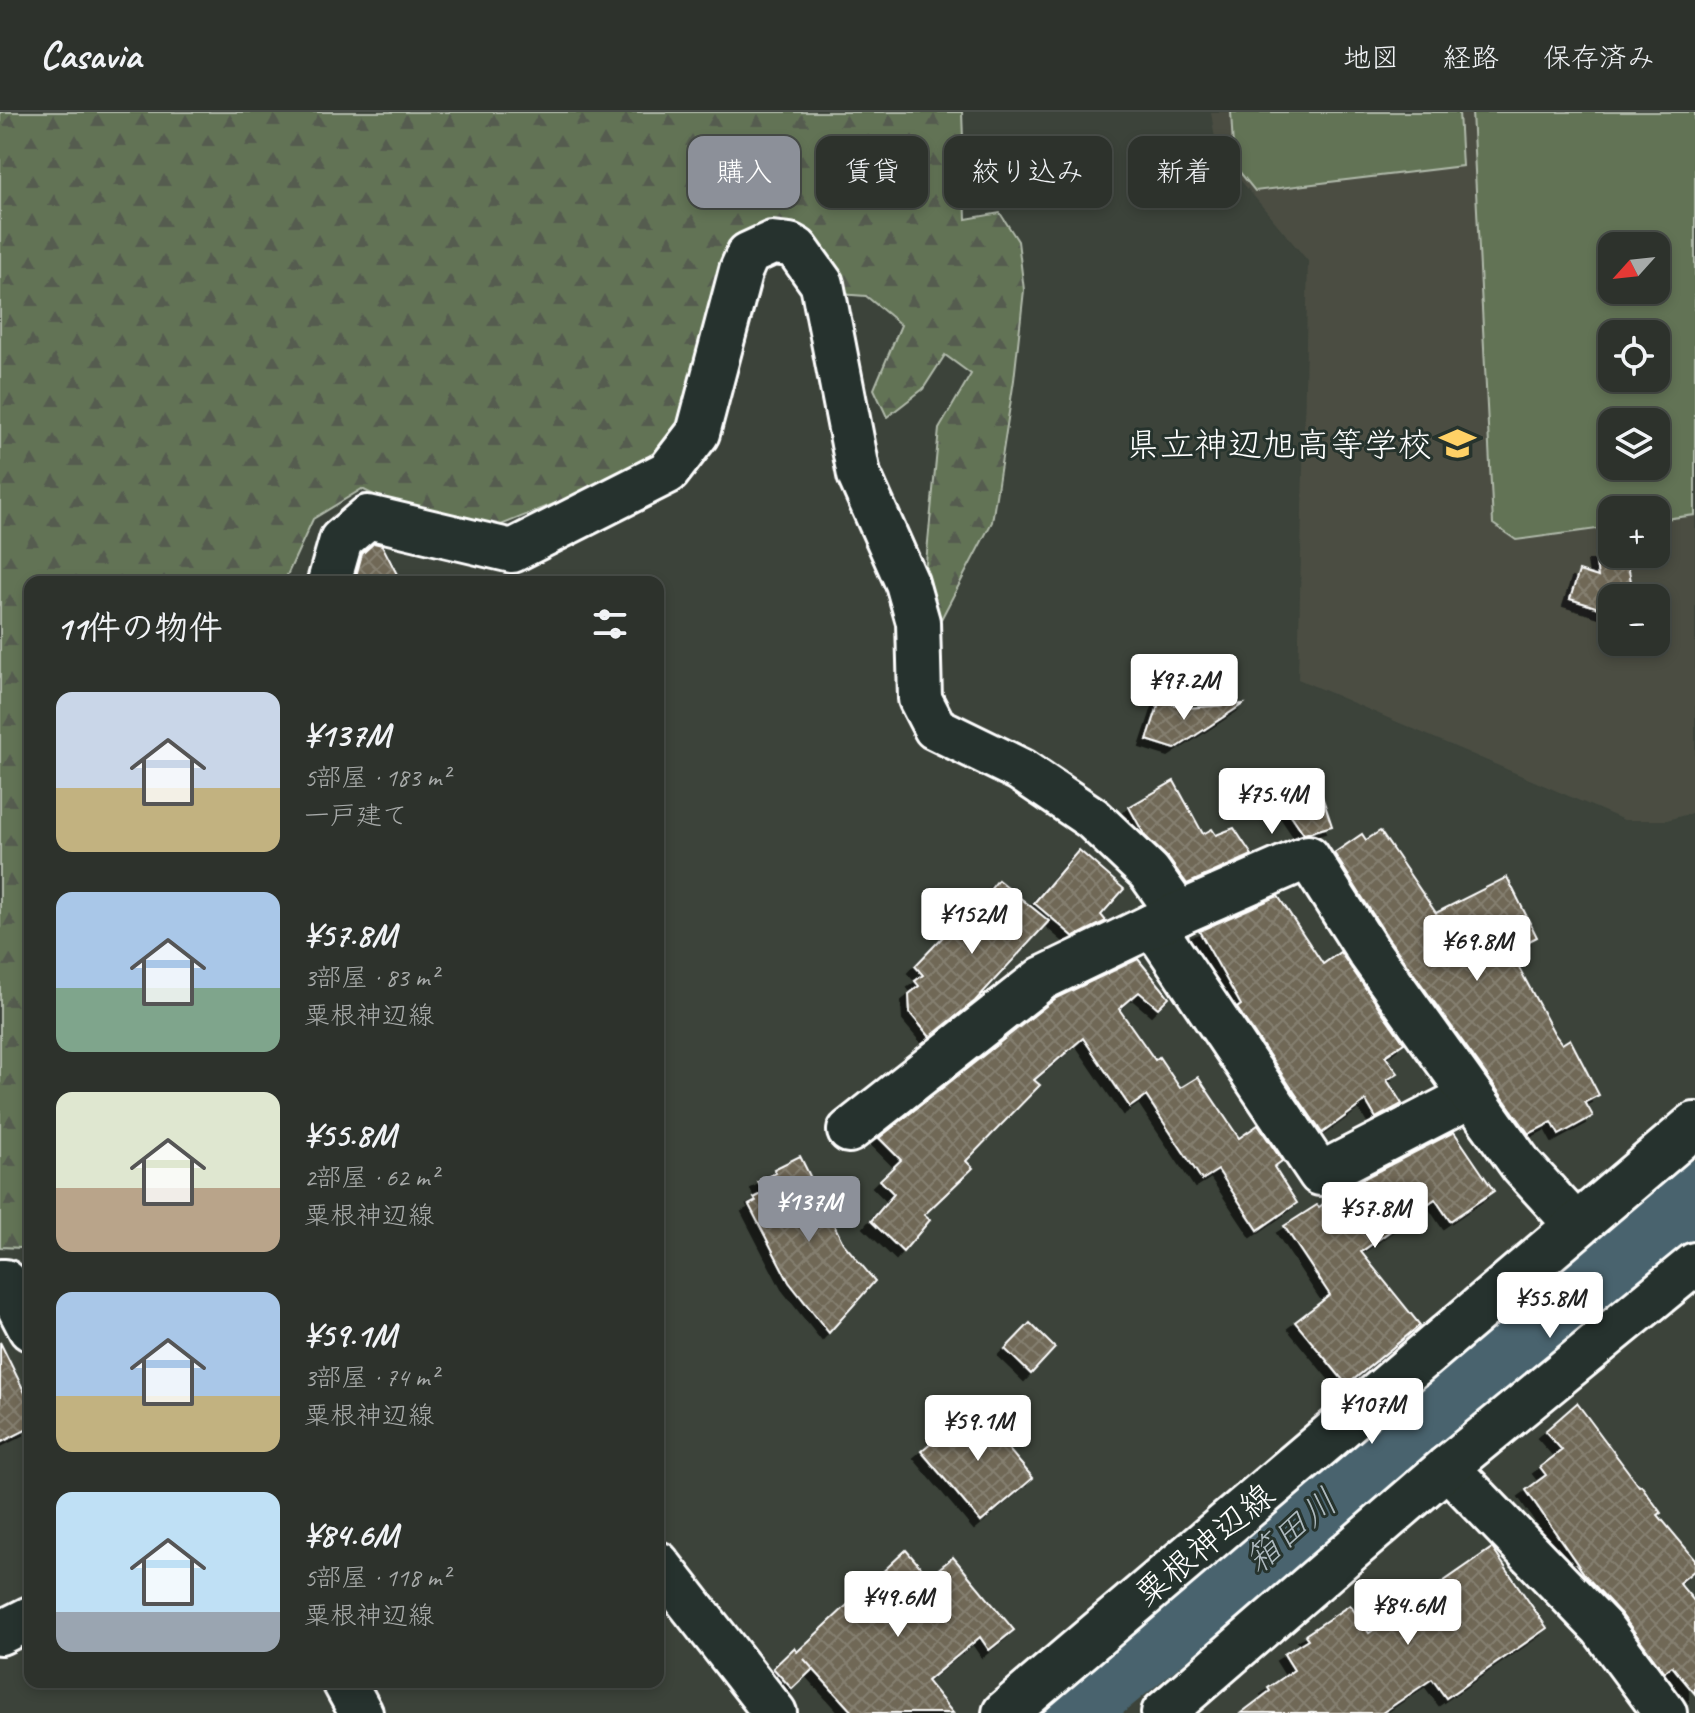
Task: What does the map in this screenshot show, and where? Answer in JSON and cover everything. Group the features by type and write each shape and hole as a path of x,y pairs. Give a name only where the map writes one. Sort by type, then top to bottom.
{"main road":[{"name":"粟根神辺線","path":"1005,1713 1695,1125"}],"street":[{"path":"331,576 341,540 368,517 512,551 668,472 698,433 741,270 748,254 772,243 790,245 797,249 822,284 859,475 907,583 918,622 920,699 935,728 1021,770 1092,818 1149,872 1166,919 1320,1174 1471,1096"},
{"path":"849,1131 1043,978 1166,919 1308,857 1368,951 1522,1166 1577,1226"},
{"path":"1163,1713 1447,1467 1695,1264"},
{"path":"0,1281 5,1281 24,1317"},
{"path":"1447,1467 1602,1628 1665,1713"},
{"path":"664,1571 775,1713"},
{"path":"0,1633 24,1621"},
{"path":"347,1688 361,1713"}],"shaded area":[{"name":"県立神辺旭高等学校","path":"1211,112 1695,112 1695,812 1667,820 1624,820 1298,679 1308,261 1240,180 1240,136 1215,136"}],"green space":[{"path":"0,112 962,112 963,136 944,136 944,208 966,208 966,219 1000,213 1018,241 1024,290 992,522 939,623 924,583 939,429 971,374 945,355 923,389 887,417 874,389 901,325 866,296 839,294 795,226 771,223 747,243 673,456 496,527 423,520 362,489 313,519 287,576 24,576 24,1246 0,1247"},
{"path":"1231,112 1459,112 1462,166 1255,191 1240,172 1240,136 1232,136"},
{"path":"1472,112 1695,112 1695,515 1670,518 1670,496 1598,496 1598,529 1516,540 1493,524"}],"building":[{"path":"374,543 382,545 398,576 356,576 362,554"},
{"path":"1595,554 1598,554 1598,568 1629,568 1631,584 1598,584 1598,608 1570,599 1579,571 1598,577"},
{"path":"1160,700 1186,708 1243,704 1175,749 1147,740"},
{"path":"1174,781 1203,834 1212,829 1216,835 1234,828 1252,855 1187,884 1168,858 1145,836 1129,807"},
{"path":"1322,796 1332,826 1304,834 1287,809"},
{"path":"1380,831 1436,913 1507,877 1537,937 1510,951 1554,1033 1562,1044 1570,1039 1599,1095 1585,1102 1593,1116 1559,1135 1552,1122 1529,1134 1388,938 1334,853 1362,834 1366,840"},
{"path":"1079,850 1124,889 1101,915 1106,921 1074,937 1034,903"},
{"path":"998,880 1049,921 975,1001 930,1037 910,1013 909,994 919,986 915,981 923,975 915,966"},
{"path":"1278,896 1323,964 1340,952 1404,1043 1385,1056 1398,1073 1387,1080 1402,1104 1376,1118 1366,1101 1322,1133 1237,1008 1241,1005 1199,931"},
{"path":"1138,959 1169,997 1158,1008 1139,992 1119,1009 1155,1060 1159,1057 1180,1088 1198,1077 1239,1138 1258,1125 1282,1161 1274,1167 1297,1203 1258,1230 1218,1170 1202,1180 1146,1096 1130,1107 1083,1038 1034,1080 1040,1085 966,1161 973,1168 924,1215 930,1220 903,1252 871,1221 894,1194 880,1180 901,1160 879,1138 1056,998"},
{"path":"1454,1132 1494,1191 1450,1221 1435,1199 1361,1252 1420,1325 1347,1385 1295,1322 1330,1295 1284,1226 1349,1186"},
{"path":"800,1156 843,1243 875,1281 829,1333 789,1282 749,1205 764,1193 758,1182 776,1173 774,1169"},
{"path":"1030,1323 1055,1348 1031,1374 1005,1349"},
{"path":"0,1342 24,1391 24,1431 0,1443"},
{"path":"978,1403 1010,1441 1005,1445 1033,1478 981,1522 921,1451"},
{"path":"1577,1403 1641,1485 1661,1513 1658,1515 1695,1559 1695,1570 1679,1583 1695,1602 1695,1694 1672,1666 1664,1672 1621,1614 1585,1575 1526,1490 1546,1475 1540,1467 1562,1450 1545,1431"},
{"path":"1492,1548 1547,1628 1446,1698 1432,1679 1382,1713 1241,1713 1270,1691 1268,1688 1294,1670 1284,1654 1308,1639 1305,1635 1350,1605 1369,1633"},
{"path":"906,1550 929,1577 953,1557 1014,1630 989,1650 980,1637 927,1681 953,1713 853,1713 804,1659 813,1669 792,1689 773,1668 794,1648 797,1652"}],"waterway":[{"name":"箱田川","path":"1070,1713 1695,1194"}],"place":[{"name":"県立神辺旭高等学校","path":"1458,444"}]}
